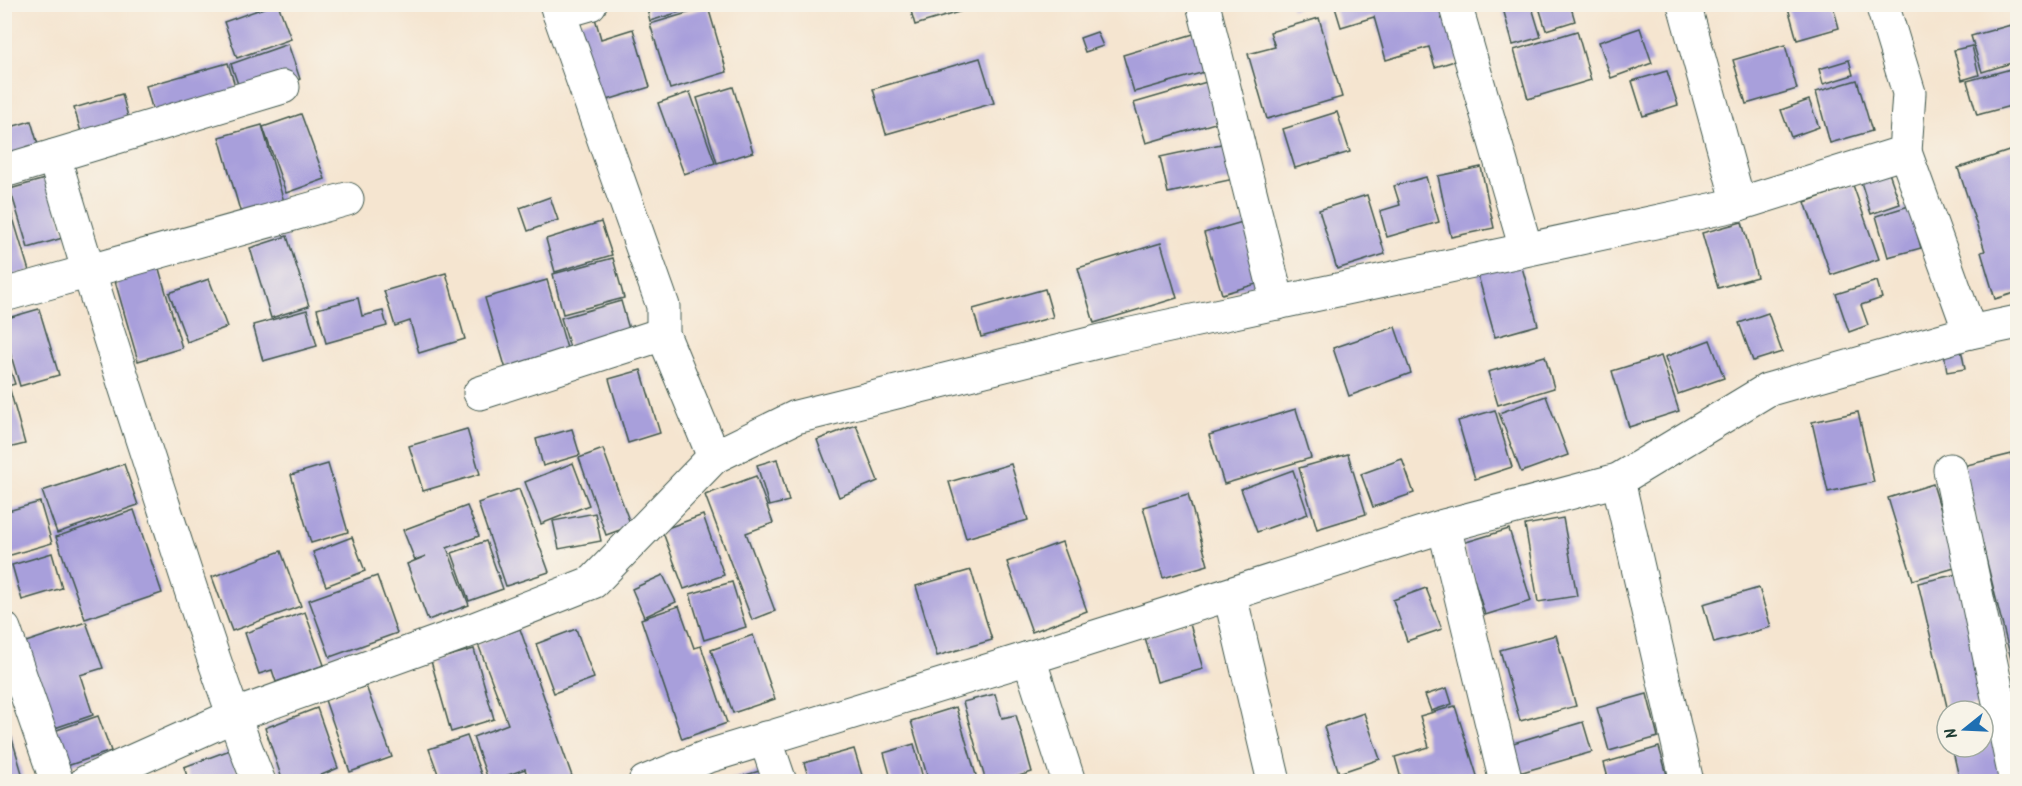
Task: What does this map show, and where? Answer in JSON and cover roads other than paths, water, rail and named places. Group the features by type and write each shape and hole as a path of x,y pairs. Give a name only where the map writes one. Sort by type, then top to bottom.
{"street":[{"path":"590,4 558,9 663,306 663,334 714,458"},
{"path":"1203,4 1278,303"},
{"path":"1455,4 1526,249"},
{"path":"1684,4 1739,204"},
{"path":"1882,4 1910,93 1905,152 1970,332"},
{"path":"4,171 283,87"},
{"path":"86,782 233,716 474,629 593,582 714,458 796,417 1113,338 1739,204 1905,152"},
{"path":"54,156 88,273 233,716 259,782"},
{"path":"4,295 347,199"},
{"path":"645,782 706,757 765,738 1029,658 1444,526 1618,480 1767,390 1970,332 2018,322"},
{"path":"480,393 663,334"},
{"path":"1950,470 2016,782"},
{"path":"1618,480 1687,782"},
{"path":"1444,526 1506,782"},
{"path":"1230,595 1274,782"},
{"path":"4,629 57,782"},
{"path":"1029,658 1069,782"},
{"path":"765,738 780,782"}]}
